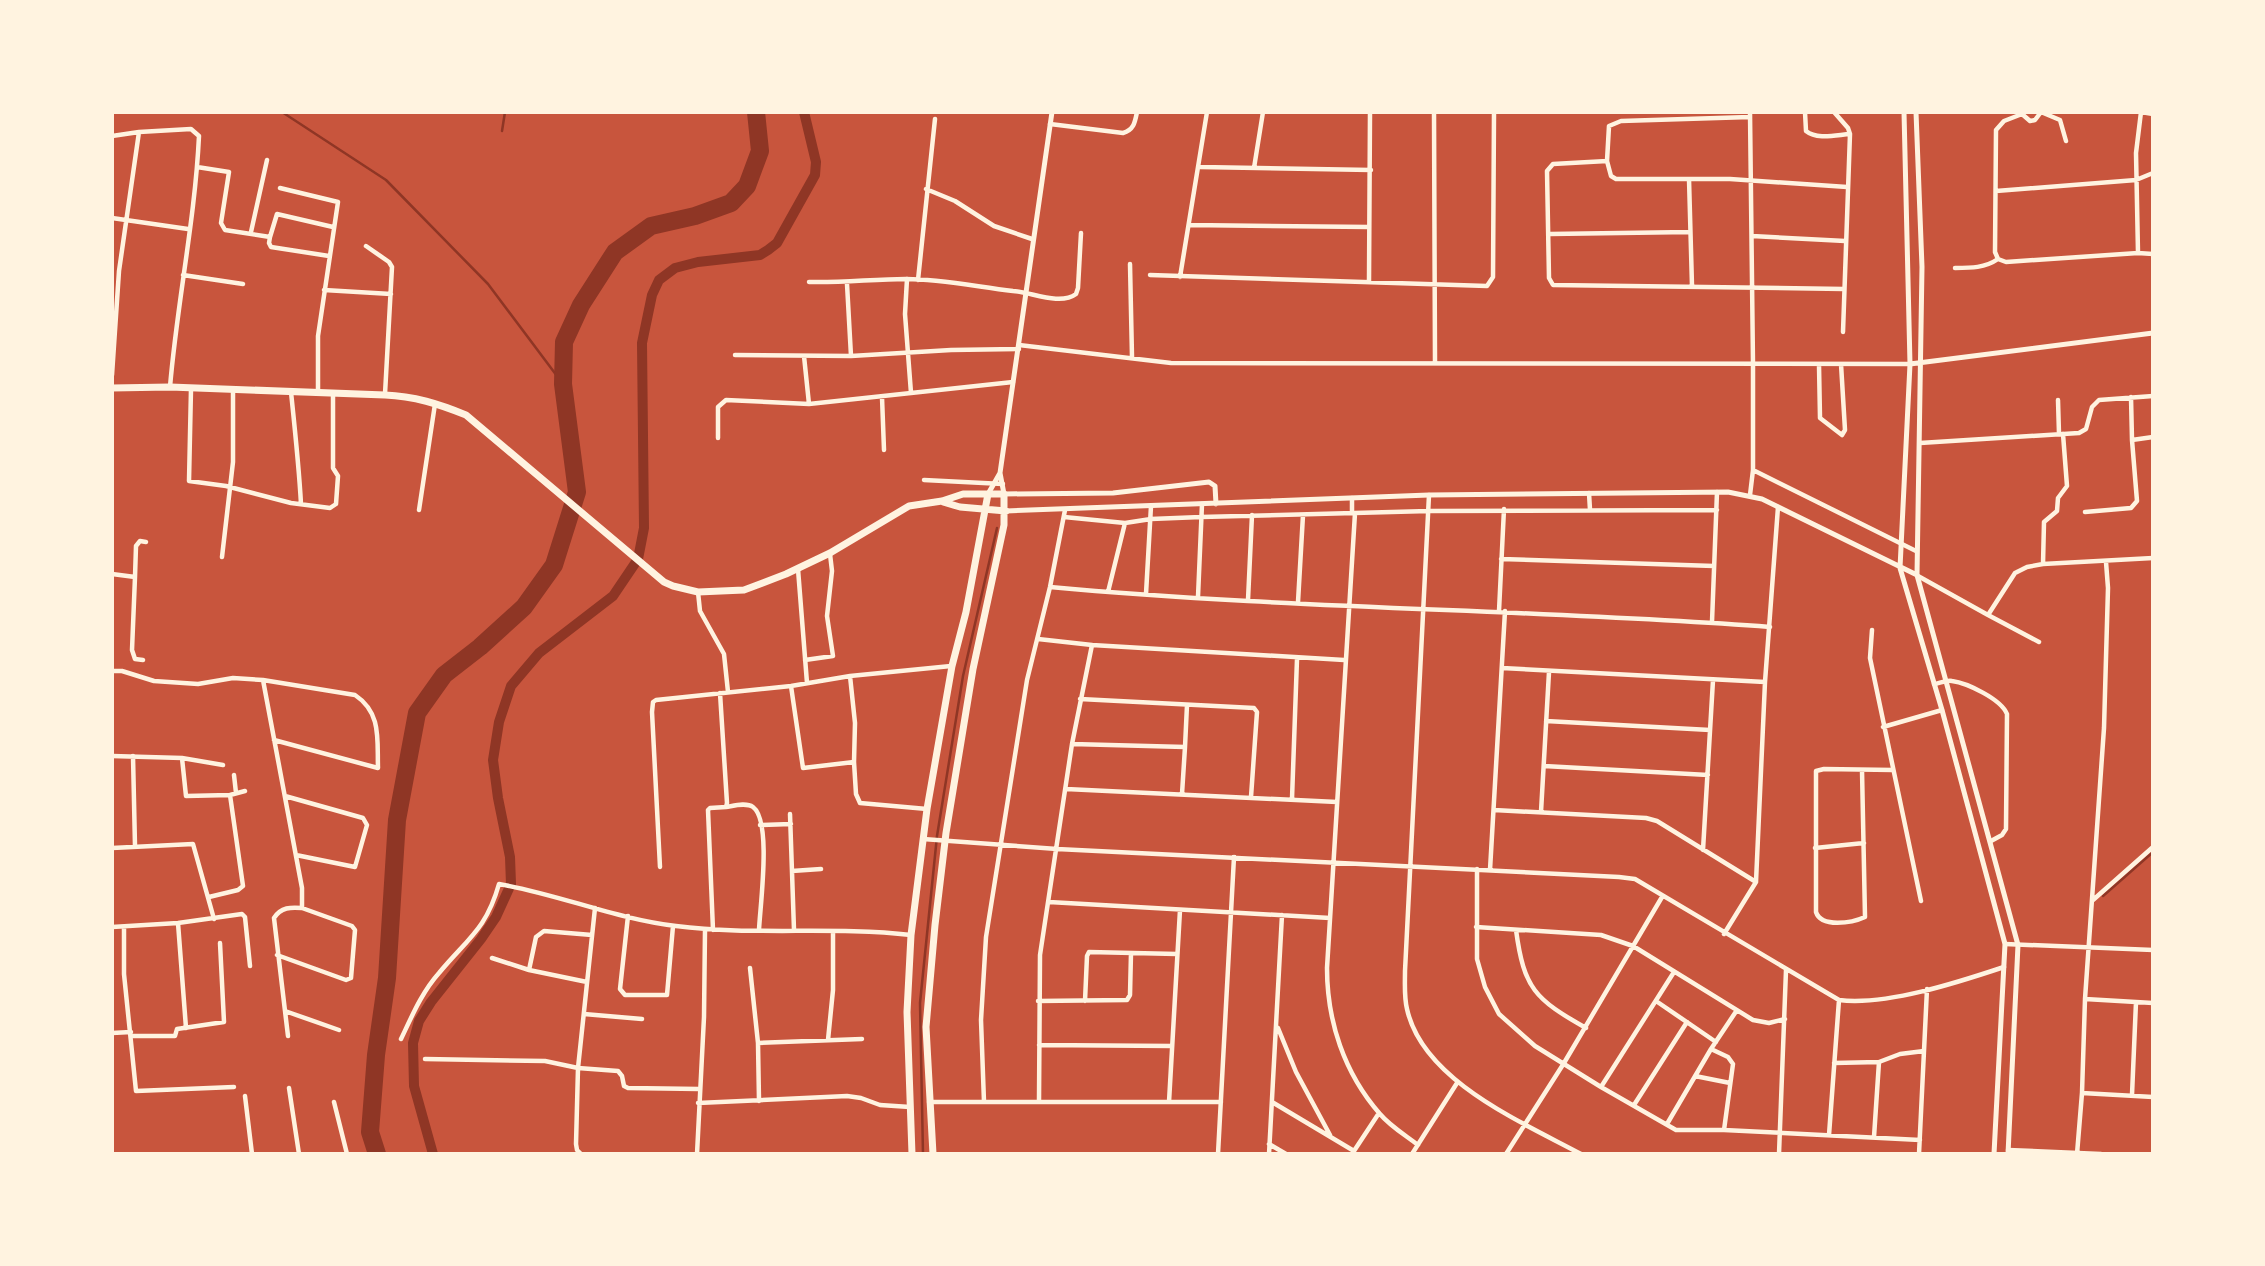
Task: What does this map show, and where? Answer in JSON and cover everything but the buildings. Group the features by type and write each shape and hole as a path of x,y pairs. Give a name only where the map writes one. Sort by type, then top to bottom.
{"main road":[{"path":"112,388 170,387 407,396 436,403 466,415 648,569 673,586 698,592 744,590 797,569 830,553 902,508 918,503 942,502 1006,511"},
{"path":"912,1154 910,1107 919,1080 926,1027 939,840 1006,511 1004,494 963,494 942,502"},
{"path":"933,1154 929,1102 919,1080 907,1012 911,935 927,809 952,666 966,612 988,494"}],"street":[{"path":"1052,112 1000,473 1004,494 1113,493 1209,482 1215,486 1216,504"},
{"path":"1050,124 1123,133 1134,125 1137,112"},
{"path":"1180,277 1207,112"},
{"path":"1254,168 1263,112"},
{"path":"1369,281 1370,112"},
{"path":"1434,112 1435,363"},
{"path":"1150,275 1487,286 1493,277 1494,112"},
{"path":"1805,112 1808,134 1850,134"},
{"path":"1834,112 1850,134 1843,332"},
{"path":"1904,112 1910,364 1900,568 1942,710 2005,944 1994,1154"},
{"path":"1916,112 1922,267 1917,575 2018,945 2008,1152 2101,1154"},
{"path":"2066,141 2060,120 2041,112 2035,120 2025,118 2022,113 2004,121 1996,130 1995,252 1998,259 2006,262 2153,254"},
{"path":"2138,253 2136,153 2141,112 2153,114"},
{"path":"1750,495 1753,470 1753,364 1750,182 1750,114 1620,121 1609,126 1606,162 1611,176 1616,179 1730,179 1750,182 1847,187"},
{"path":"918,280 935,119"},
{"path":"112,136 191,129 198,136 197,167 170,387"},
{"path":"112,375 115,271 139,132"},
{"path":"251,232 267,160"},
{"path":"1606,162 1553,164 1547,171 1549,278 1553,285 1844,289"},
{"path":"197,167 229,172 222,226 225,230 270,237"},
{"path":"1200,167 1371,170"},
{"path":"1996,191 2136,180 2153,173"},
{"path":"1689,179 1692,286"},
{"path":"280,188 337,201 339,205 333,227 318,336 318,394"},
{"path":"926,189 956,201 994,226 1032,239"},
{"path":"329,256 271,247 269,243 277,214 333,227"},
{"path":"112,218 188,229"},
{"path":"1189,225 1369,227"},
{"path":"1550,234 1690,232"},
{"path":"809,282 847,284 907,279 1026,292 1060,299 1073,297 1077,288 1081,233"},
{"path":"1752,236 1845,241"},
{"path":"366,246 391,264 385,395"},
{"path":"1955,268 1990,265 1998,259"},
{"path":"1130,264 1132,357"},
{"path":"184,275 243,284"},
{"path":"907,279 907,352 911,393"},
{"path":"847,284 851,356"},
{"path":"324,290 391,294"},
{"path":"735,355 851,356 1019,347 1132,357 1154,362 1191,363 1910,364 2153,333"},
{"path":"804,356 809,404"},
{"path":"1819,365 1819,418 1842,435 1845,430 1840,364"},
{"path":"718,438 718,407 726,400 809,404 1013,382"},
{"path":"191,389 188,479 191,482 230,487 330,508 336,504 338,476 333,468 332,394"},
{"path":"222,557 233,462 233,391"},
{"path":"290,392 299,461 301,504"},
{"path":"1920,443 2083,432 2094,402 2153,396"},
{"path":"882,397 884,450"},
{"path":"2085,512 2135,506 2137,501 2131,397"},
{"path":"2043,564 2044,522 2057,511 2058,498 2067,486 2059,400"},
{"path":"419,510 436,403"},
{"path":"2132,440 2153,437"},
{"path":"1753,470 1916,551"},
{"path":"988,494 1000,473"},
{"path":"924,480 1003,484"},
{"path":"1712,622 1717,492"},
{"path":"1065,514 1151,506 1429,495 1717,492 1750,495 1917,575 2039,642"},
{"path":"1113,493 1113,508"},
{"path":"1589,493 1590,510"},
{"path":"1429,495 1405,971 1407,1010 1426,1050 1458,1083 1581,1154"},
{"path":"1352,498 1354,513 1350,605 1344,660 1327,968 1330,1013 1346,1059 1379,1113 1418,1145"},
{"path":"1232,503 1232,516"},
{"path":"1198,597 1202,504"},
{"path":"1146,594 1151,506"},
{"path":"1724,933 1756,882 1765,682 1778,507"},
{"path":"1006,511 1065,514 1125,523 1151,519 1252,515 1504,509 1717,510"},
{"path":"1490,870 1502,668 1501,559 1504,509"},
{"path":"984,1102 981,1020 986,937 1027,680 1051,587 1065,514"},
{"path":"1248,600 1252,515"},
{"path":"1298,602 1303,515"},
{"path":"1108,592 1125,523"},
{"path":"143,660 135,659 132,650 136,546 140,541 146,542"},
{"path":"805,660 833,656 827,616 831,579 830,553"},
{"path":"1988,615 2015,573 2027,567 2153,558"},
{"path":"1501,559 1714,566"},
{"path":"2077,1153 2104,728 2108,588 2106,562"},
{"path":"797,569 807,683"},
{"path":"112,575 135,577"},
{"path":"1051,587 1769,627"},
{"path":"698,592 700,611 724,654 728,692"},
{"path":"1871,630 1870,658 1921,901"},
{"path":"1038,639 1092,645 1344,660"},
{"path":"1039,1102 1038,967 1072,744 1092,645"},
{"path":"1292,799 1297,659"},
{"path":"660,867 653,702 791,686 850,676 952,666"},
{"path":"1502,668 1765,682"},
{"path":"112,671 122,671 154,681 198,684 233,678 263,680 355,695 364,701 374,716 378,768 274,740"},
{"path":"1541,812 1549,672"},
{"path":"850,676 855,723 856,794 860,803 927,809"},
{"path":"263,680 302,888 302,908"},
{"path":"1703,850 1713,680"},
{"path":"1934,684 1954,681 1993,698 2004,706 2007,714 2006,829 2002,835 1991,841"},
{"path":"791,686 803,768 854,762"},
{"path":"720,693 726,807"},
{"path":"1080,699 1255,709 1257,712 1251,797"},
{"path":"1182,794 1187,705"},
{"path":"1883,727 1942,710"},
{"path":"1546,722 1710,730"},
{"path":"1072,744 1185,747"},
{"path":"112,756 182,758 223,765"},
{"path":"133,756 135,846"},
{"path":"182,758 186,796 245,791"},
{"path":"1544,766 1708,775"},
{"path":"1862,769 1865,918 1830,922 1818,919 1816,772 1819,769 1862,769 1893,770"},
{"path":"209,897 238,890 243,886 233,794 234,775"},
{"path":"1066,789 1337,802"},
{"path":"285,796 363,818 367,825 355,867 296,855"},
{"path":"713,930 708,810 752,806 760,825 764,881 760,898 759,930"},
{"path":"1494,810 1646,818 1665,824 1756,882"},
{"path":"790,814 794,930"},
{"path":"760,825 791,824"},
{"path":"923,839 1057,849 1635,879 1839,1000 1858,1002 1927,989 2004,967"},
{"path":"1815,848 1864,843"},
{"path":"112,848 193,844 214,919"},
{"path":"2092,900 2153,847"},
{"path":"1218,1154 1234,857"},
{"path":"792,871 821,869"},
{"path":"1477,869 1475,943 1480,973 1499,1014 1535,1046 1601,1087 1676,1130 1920,1140"},
{"path":"401,1038 438,973 483,925 499,884 628,916 705,930 794,930 911,935"},
{"path":"1506,1154 1586,1028 1662,897"},
{"path":"1048,902 1330,918"},
{"path":"277,955 346,979 351,978 355,930 352,926 302,908 289,907 274,918 277,955 288,1035"},
{"path":"581,1154 576,1144 579,1068 596,908"},
{"path":"1169,1102 1180,910"},
{"path":"112,927 244,915 250,966"},
{"path":"1269,1154 1282,915"},
{"path":"628,916 620,989 625,995 667,995 673,926"},
{"path":"178,923 186,1028"},
{"path":"124,927 124,974 136,1091 234,1087"},
{"path":"1476,927 1615,938 1633,946 1760,1022 1785,1019"},
{"path":"697,1154 704,1017 705,930"},
{"path":"1516,930 1520,958 1534,990 1552,1009 1586,1028"},
{"path":"529,970 536,937 544,931 592,935"},
{"path":"828,1040 833,989 833,932"},
{"path":"112,1033 175,1036 177,1029 224,1022 220,943"},
{"path":"2005,944 2153,950"},
{"path":"1085,1001 1088,953 1177,954"},
{"path":"1038,1000 1129,999 1131,953"},
{"path":"492,958 529,970 587,982"},
{"path":"750,968 758,1043 760,1101"},
{"path":"1779,1154 1786,970"},
{"path":"1601,1087 1675,972"},
{"path":"1919,1154 1927,989"},
{"path":"2085,999 2153,1003"},
{"path":"1829,1135 1839,1000"},
{"path":"1656,1001 1716,1042"},
{"path":"2132,1096 2136,1002"},
{"path":"1667,1124 1737,1010"},
{"path":"285,1011 339,1030"},
{"path":"584,1014 642,1019"},
{"path":"1634,1105 1687,1022"},
{"path":"1277,1024 1296,1072 1330,1136"},
{"path":"758,1043 862,1039"},
{"path":"1039,1045 1172,1046"},
{"path":"1711,1049 1731,1060 1724,1130"},
{"path":"1834,1063 1879,1062 1924,1051"},
{"path":"425,1059 545,1061 579,1068 618,1071 624,1086 628,1088 699,1088"},
{"path":"1874,1137 1879,1062"},
{"path":"1695,1076 1730,1083"},
{"path":"1412,1154 1458,1083"},
{"path":"289,1088 299,1154"},
{"path":"2082,1093 2153,1097"},
{"path":"245,1096 252,1154"},
{"path":"698,1102 847,1096 880,1105 910,1107"},
{"path":"334,1102 346,1154"},
{"path":"929,1102 1221,1102"},
{"path":"1272,1102 1330,1136 1353,1153 1379,1113"},
{"path":"1269,1144 1286,1154"}],"waterway":[{"path":"282,112 386,180 488,284 563,384"},
{"path":"502,131 505,112"},
{"path":"377,1154 370,1132 376,1055 387,978 397,820 417,713 444,675 524,607 554,565 577,492 563,384 564,342 581,305 615,252 651,226 695,216 731,203 747,186 760,151 756,112"},
{"path":"433,1154 414,1086 413,1043 419,1021 496,917 511,884 510,857 493,760 499,722 511,686 539,653 613,596 638,559 644,528 642,343 652,295 659,280 675,268 698,262 760,255 777,243 815,175 816,162 804,112"},
{"path":"923,1154 920,1003 937,836 963,676 997,528"},
{"path":"2103,896 2153,852"}]}
